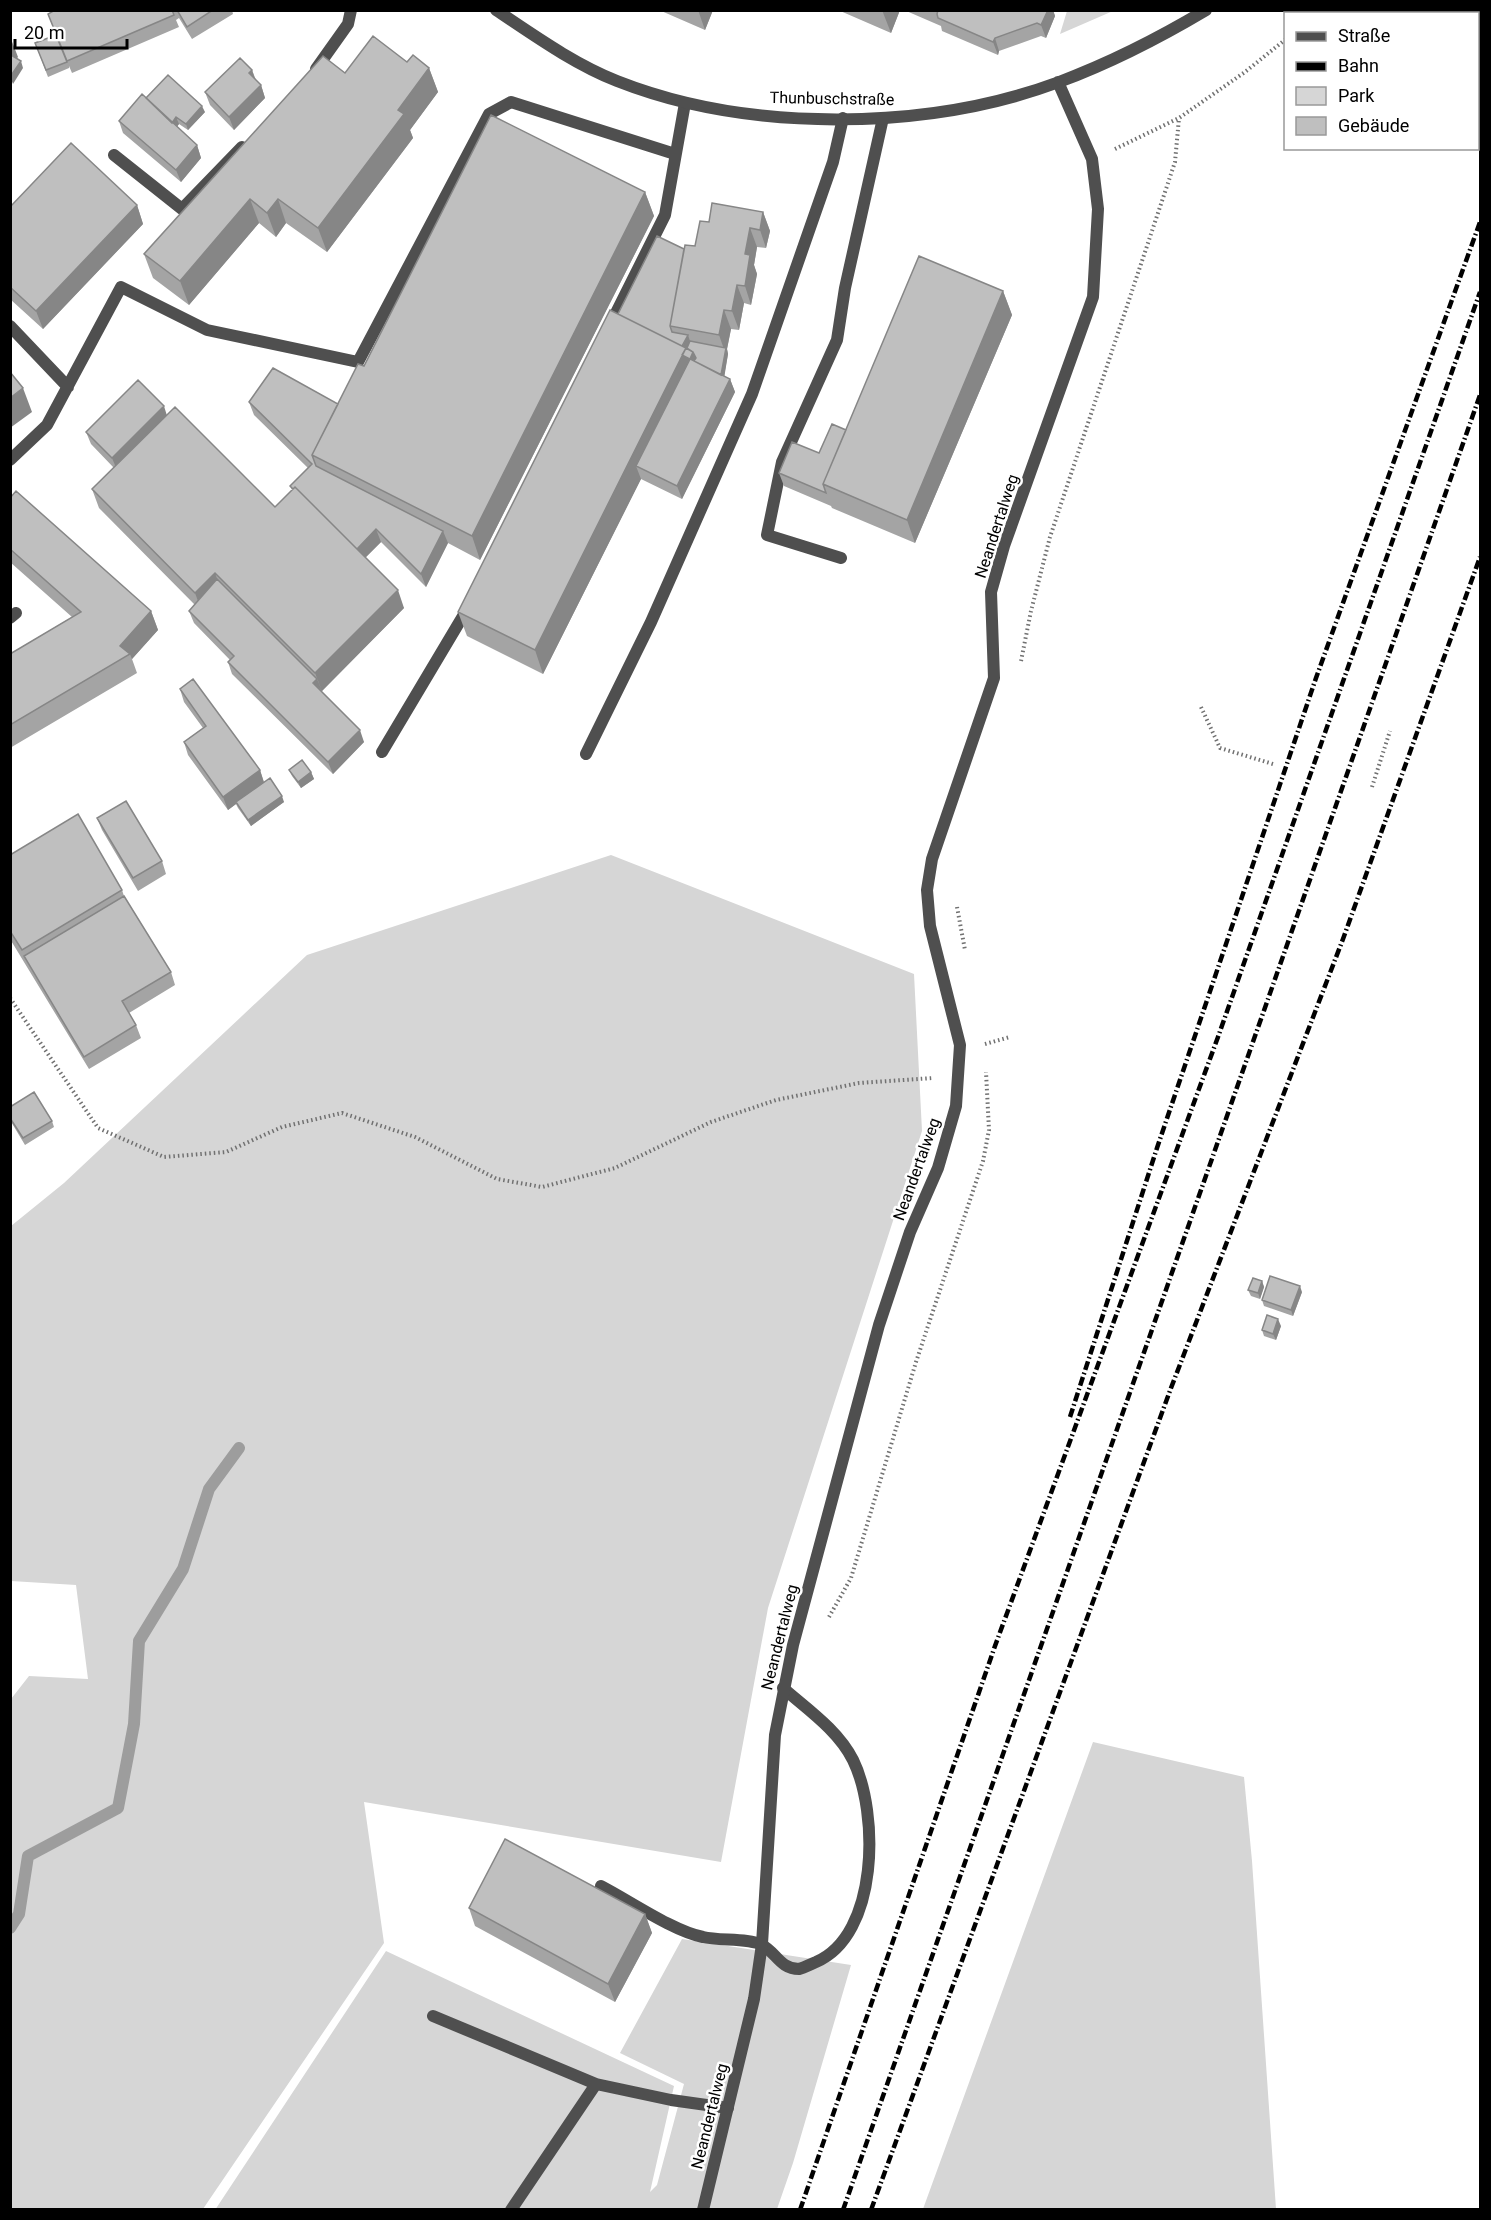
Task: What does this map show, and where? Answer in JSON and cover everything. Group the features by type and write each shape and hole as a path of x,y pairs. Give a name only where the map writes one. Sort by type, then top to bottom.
{"street":[{"path":"304,81 320,64 348,24 351,10"},
{"name":"Thunbuschstraße","path":"496,10 558,51 617,81 685,103 749,113 843,118 883,118 970,107 1058,82 1158,39 1206,10"},
{"name":"Neandertalweg","path":"703,2210 754,1999 762,1944 771,1780 783,1688 879,1325 910,1232 938,1168 956,1106 960,1077 960,1045 930,926 927,890 932,859 994,678 991,592 1004,546 1093,297 1098,209 1092,159 1058,82"},
{"path":"10,460 47,425 121,287 207,330 358,362 489,114 511,102 675,154"},
{"path":"603,341 665,215 685,103"},
{"path":"586,754 651,622 752,393 833,162 843,118"},
{"path":"841,558 767,535 782,462 837,340 845,288 883,118"},
{"path":"114,156 182,209 247,141"},
{"path":"10,326 68,387"},
{"path":"382,752 443,654 477,593"},
{"path":"601,1886 685,1931 702,1937 762,1944 782,1964 800,1969 829,1956 850,1932 863,1898 870,1840 867,1803 852,1759 825,1724 783,1688"},
{"path":"433,2016 596,2084 671,2100 728,2108"},
{"path":"511,2210 596,2084"}],"path":[{"path":"1092,159 1179,118 1245,72 1284,41"},
{"path":"1020,666 1050,537 1175,162 1179,118"},
{"path":"1201,707 1220,748 1273,764"},
{"path":"1372,787 1390,731"},
{"path":"955,899 966,955"},
{"path":"10,998 98,1128 164,1157 226,1152 282,1127 342,1113 415,1137 497,1179 542,1186 615,1168 711,1122 776,1100 859,1083 960,1077"},
{"path":"982,1033 985,1055"},
{"path":"984,1044 1010,1038"},
{"path":"829,1618 851,1578 916,1362 983,1161 989,1130 986,1066"}],"green space":[{"path":"1067,10 1113,11 1060,34"},
{"path":"611,855 914,974 922,1131 768,1608 721,1862 364,1802 384,1943 203,2209 11,2209 11,1699 29,1676 88,1679 76,1585 11,1581 11,1226 64,1183 307,955"},
{"path":"1093,1742 1244,1777 1276,2209 923,2209"},
{"path":"682,1939 851,1965 793,2163 777,2209 215,2210 386,1951 674,2086 650,2192 657,2185 684,2084 620,2053"}],"building":[{"path":"55,10 172,10 174,15 67,61 48,14"},
{"path":"177,10 213,10 187,27"},
{"path":"938,10 1048,10 1041,25 1037,23 995,38 993,42 938,18"},
{"path":"1444,10 1480,10 1479,76 1479,12 1444,12"},
{"path":"56,35 67,62 46,70 35,43"},
{"path":"373,36 407,62 413,55 429,68 398,110 404,114 318,228 278,199 267,213 250,199 180,281 144,254 323,56 345,73"},
{"path":"10,56 21,61 10,77"},
{"path":"240,58 252,70 249,73 261,85 229,117 205,92"},
{"path":"168,75 202,106 186,124 176,117 172,123 146,98"},
{"path":"142,94 197,145 176,170 119,121"},
{"path":"491,115 645,192 472,536 312,455 358,364 364,366"},
{"path":"71,143 137,205 36,311 10,287 10,207"},
{"path":"712,203 763,212 760,230 750,228 745,254 750,255 745,286 737,285 732,311 724,310 719,335 670,326 685,245 695,246 700,221 709,222"},
{"path":"657,236 684,249 670,326 672,332 688,335 682,346 618,314"},
{"path":"919,256 1003,291 907,520 823,484"},
{"path":"610,310 686,348 535,650 458,612"},
{"path":"690,341 726,348 721,375 694,361 696,358 693,352 687,348"},
{"path":"686,348 693,352 690,359 682,355"},
{"path":"690,359 730,379 677,486 636,466"},
{"path":"273,368 338,404 312,455 316,466 443,531 421,574 376,529 357,549 295,487 293,489 290,486 312,464 249,402"},
{"path":"10,372 23,388 10,398"},
{"path":"138,380 164,406 112,458 86,432"},
{"path":"175,407 275,507 295,487 398,590 315,673 215,573 195,593 92,489"},
{"path":"832,424 846,430 823,484 826,493 779,473 792,442 819,453"},
{"path":"16,491 151,611 120,646 130,654 10,725 10,654 81,612 10,549 10,498"},
{"path":"217,579 317,679 313,683 360,730 328,762 228,662 234,656 189,611"},
{"path":"193,679 260,770 223,797 184,742 206,726 180,689"},
{"path":"302,760 311,772 298,782 289,770"},
{"path":"270,778 282,796 248,820 236,802"},
{"path":"126,801 162,861 133,878 97,818"},
{"path":"78,814 122,890 22,950 10,931 10,855"},
{"path":"124,896 171,972 122,1001 136,1025 84,1057 24,956"},
{"path":"34,1092 52,1121 23,1138 10,1118 10,1107"},
{"path":"1270,1276 1300,1286 1291,1310 1262,1300"},
{"path":"1253,1278 1262,1281 1258,1293 1248,1290"},
{"path":"1267,1315 1278,1319 1273,1334 1262,1330"},
{"path":"505,1839 645,1914 608,1984 469,1908"}],"waterway":[{"path":"10,1928 19,1914 28,1856 118,1808 134,1724 139,1641 183,1569 209,1489 239,1448"}],"railway":[{"path":"1070,1417 1157,1148 1316,678 1480,222"},
{"path":"800,2210 995,1646 1218,1037 1480,292"},
{"path":"843,2210 1480,395"},
{"path":"871,2210 1171,1388 1343,939 1480,557"}]}
